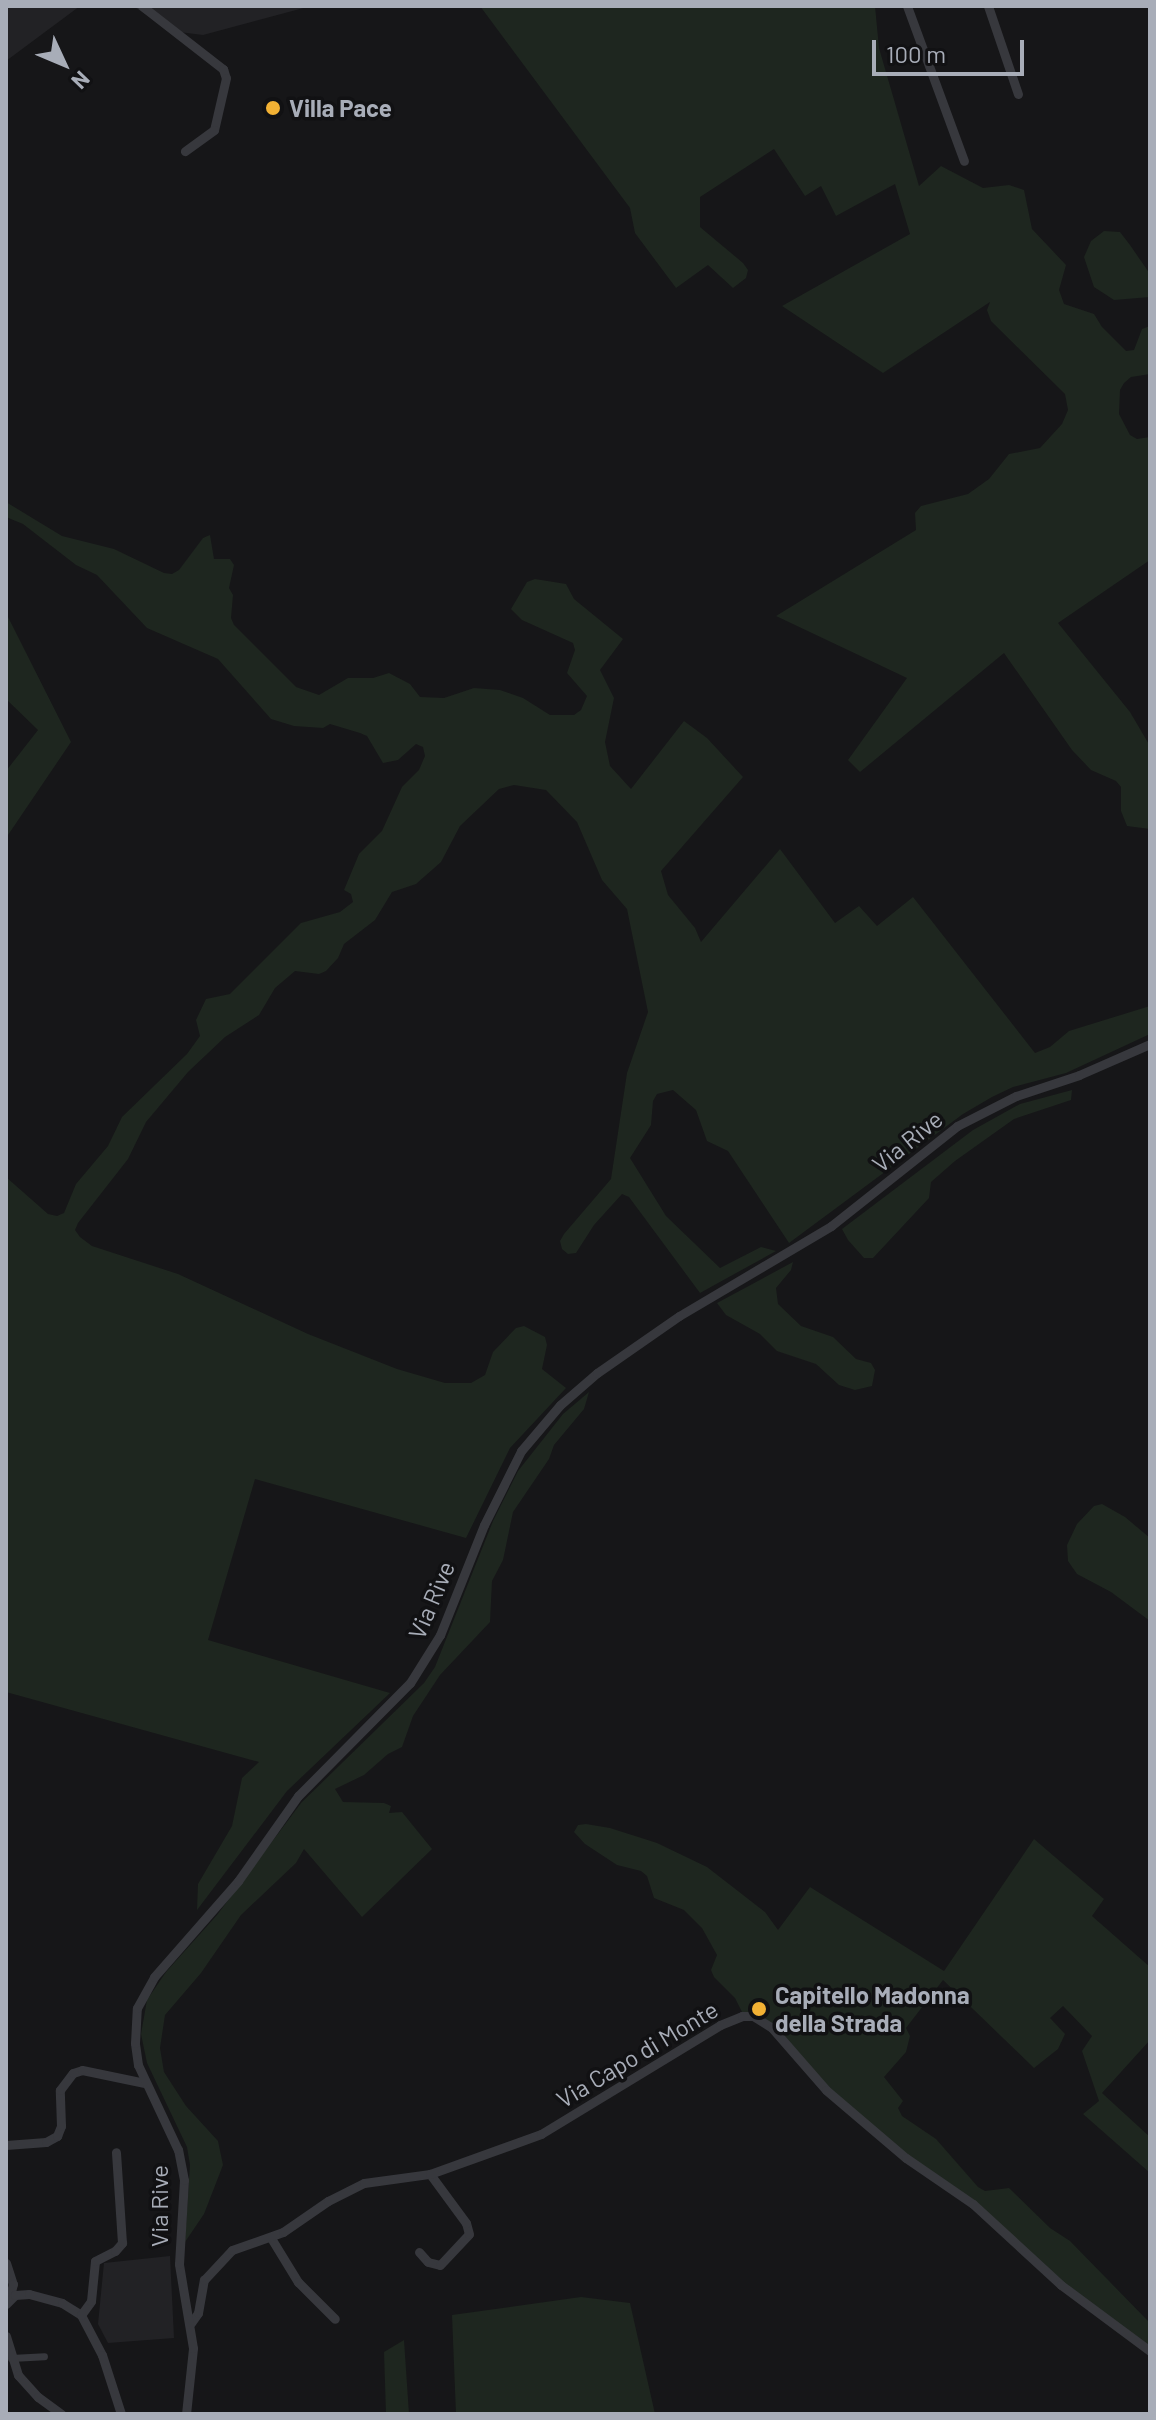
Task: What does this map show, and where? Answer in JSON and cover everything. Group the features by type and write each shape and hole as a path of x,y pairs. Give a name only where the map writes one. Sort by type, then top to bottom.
{"street":[{"path":"142,6 224,73 214,130 185,151"},
{"path":"907,6 964,161"},
{"path":"988,6 1018,94"},
{"name":"Via Rive","path":"186,2414 193,2374 191,2323 179,2264 184,2180 169,2129 145,2083 135,2043 137,2008 145,1990 238,1881 298,1796 410,1683 440,1635 505,1481 521,1451 560,1405 597,1373 679,1316 831,1226 957,1126 1006,1100 1079,1075 1150,1044"},
{"name":"Via Capo di Monte","path":"191,2323 198,2313 204,2280 214,2265 232,2250 271,2238 328,2201 364,2183 430,2174 541,2134 730,2019 753,2016 772,2028 826,2090 906,2158 973,2204 1061,2285 1150,2351"},
{"path":"6,2145 46,2142 57,2136 61,2126 60,2090 73,2073 82,2070 145,2083"},
{"path":"81,2315 91,2301 95,2261 115,2251 122,2243 116,2152"},
{"path":"419,2252 428,2262 440,2265 469,2234 466,2223 430,2174"},
{"path":"271,2238 298,2282 335,2319"},
{"path":"6,2263 10,2298 29,2294 62,2303 81,2315 102,2355 121,2414"},
{"path":"6,2336 11,2358 27,2388 61,2414"},
{"path":"11,2358 44,2356"}],"shaded area":[{"path":"6,6 80,6 6,61"},
{"path":"133,6 311,6 203,35 171,31"},
{"path":"480,6 875,6 879,48 919,186 941,166 983,188 1009,185 1024,190 1032,229 1066,265 1059,290 1064,304 1094,314 1102,327 1126,351 1134,350 1142,329 1150,326 1150,374 1131,377 1124,383 1120,390 1119,414 1130,435 1137,439 1150,437 1150,560 1058,623 1130,712 1150,746 1150,829 1127,826 1121,811 1121,787 1116,781 1091,770 1072,750 1004,653 860,772 848,760 907,678 776,616 916,530 915,513 921,506 968,494 989,479 1009,454 1040,448 1062,424 1068,410 1065,394 991,321 987,310 990,302 883,373 782,306 910,234 895,184 836,216 821,186 805,196 774,149 700,197 700,227 743,263 748,270 746,278 733,288 708,265 676,288 635,233 630,208"},
{"path":"1104,231 1120,232 1130,245 1150,274 1150,297 1114,300 1094,287 1084,257 1091,241"},
{"path":"6,502 62,536 114,549 164,573 172,574 179,570 203,538 210,535 214,559 230,559 234,565 229,588 233,595 231,618 234,625 296,687 319,695 348,678 373,678 389,673 410,684 420,697 444,698 474,688 500,690 523,698 550,715 574,715 581,710 587,696 567,673 575,650 573,643 522,620 511,609 527,582 535,579 566,584 574,599 623,639 600,670 614,698 605,742 610,766 631,789 684,721 707,738 743,777 661,871 668,895 695,928 701,942 780,849 835,923 859,906 877,926 913,897 1035,1053 1050,1047 1069,1031 1150,1006 1150,1034 1066,1073 1013,1087 992,1097 963,1114 789,1243 728,1151 707,1141 696,1110 673,1090 657,1094 653,1101 651,1125 630,1158 666,1216 720,1268 761,1247 776,1251 700,1293 629,1197 622,1194 594,1225 576,1253 568,1254 562,1249 560,1241 564,1234 611,1179 627,1073 648,1012 627,909 602,880 577,822 546,790 514,785 499,789 460,826 441,862 416,884 392,892 375,920 344,944 338,958 326,971 319,974 295,971 275,988 259,1015 225,1037 188,1072 146,1122 128,1159 78,1223 75,1230 80,1237 92,1246 178,1274 308,1334 397,1369 445,1383 471,1383 485,1375 493,1352 516,1328 524,1326 545,1337 547,1345 542,1369 566,1388 510,1448 466,1538 255,1479 208,1640 390,1693 287,1791 197,1910 198,1884 232,1826 242,1778 259,1762 6,1692 6,1177 48,1214 57,1216 64,1213 76,1184 108,1146 122,1117 187,1054 200,1036 196,1020 206,999 230,994 301,923 340,912 353,902 351,894 344,890 359,854 382,831 402,787 419,770 425,756 423,747 416,744 398,760 383,763 367,736 360,733 330,724 323,728 294,726 271,719 218,659 147,628 97,575 76,565 23,524 6,517"},
{"path":"6,613 71,742 6,838 6,771 38,730 6,699"},
{"path":"1072,1090 1071,1100 1014,1119 955,1161 931,1182 929,1198 873,1258 864,1258 848,1240 842,1229 973,1130 1020,1104"},
{"path":"793,1262 791,1270 776,1288 778,1304 801,1326 833,1337 856,1359 871,1363 875,1370 872,1386 855,1390 839,1385 816,1364 777,1351 760,1334 726,1315 717,1303"},
{"path":"589,1392 584,1409 554,1445 549,1459 513,1512 503,1560 492,1581 490,1622 440,1675 413,1716 402,1747 388,1754 364,1775 335,1789 343,1802 384,1803 391,1806 389,1813 402,1812 432,1849 362,1917 304,1849 296,1863 241,1915 201,1973 165,2015 160,2048 164,2072 186,2106 218,2141 223,2165 204,2214 185,2242 190,2165 187,2147 147,2063 141,2034 147,2000 166,1972 217,1915 301,1803 424,1683 435,1667 493,1521 518,1471 563,1414"},
{"path":"1102,1504 1125,1517 1150,1538 1150,1621 1111,1592 1077,1574 1068,1561 1067,1545 1077,1524 1094,1506"},
{"path":"586,1824 657,1843 707,1867 765,1912 778,1930 810,1887 944,1971 1034,1839 1104,1899 1092,1916 1150,1967 1150,2040 1102,2093 1150,2137 1150,2173 1083,2114 1099,2101 1082,2051 1092,2036 1063,2006 1050,2018 1065,2034 1058,2049 1034,2068 943,1980 906,2028 910,2036 906,2052 884,2077 903,2101 898,2108 902,2116 936,2139 978,2187 985,2191 1009,2188 1050,2228 1070,2241 1150,2323 1150,2348 1080,2298 1008,2233 922,2170 843,2103 777,2034 742,2012 735,1998 714,1977 711,1970 717,1955 702,1928 684,1910 654,1898 647,1876 641,1871 617,1865 585,1844 574,1832 578,1825"},
{"path":"170,2256 174,2338 108,2343 98,2324 104,2263"},
{"path":"581,2297 630,2303 655,2414 456,2414 452,2315"},
{"path":"404,2340 409,2414 386,2414 384,2352"}],"place":[{"name":"Villa Pace","path":"273,108"},
{"name":"Capitello Madonna della Strada","path":"759,2009"}]}
